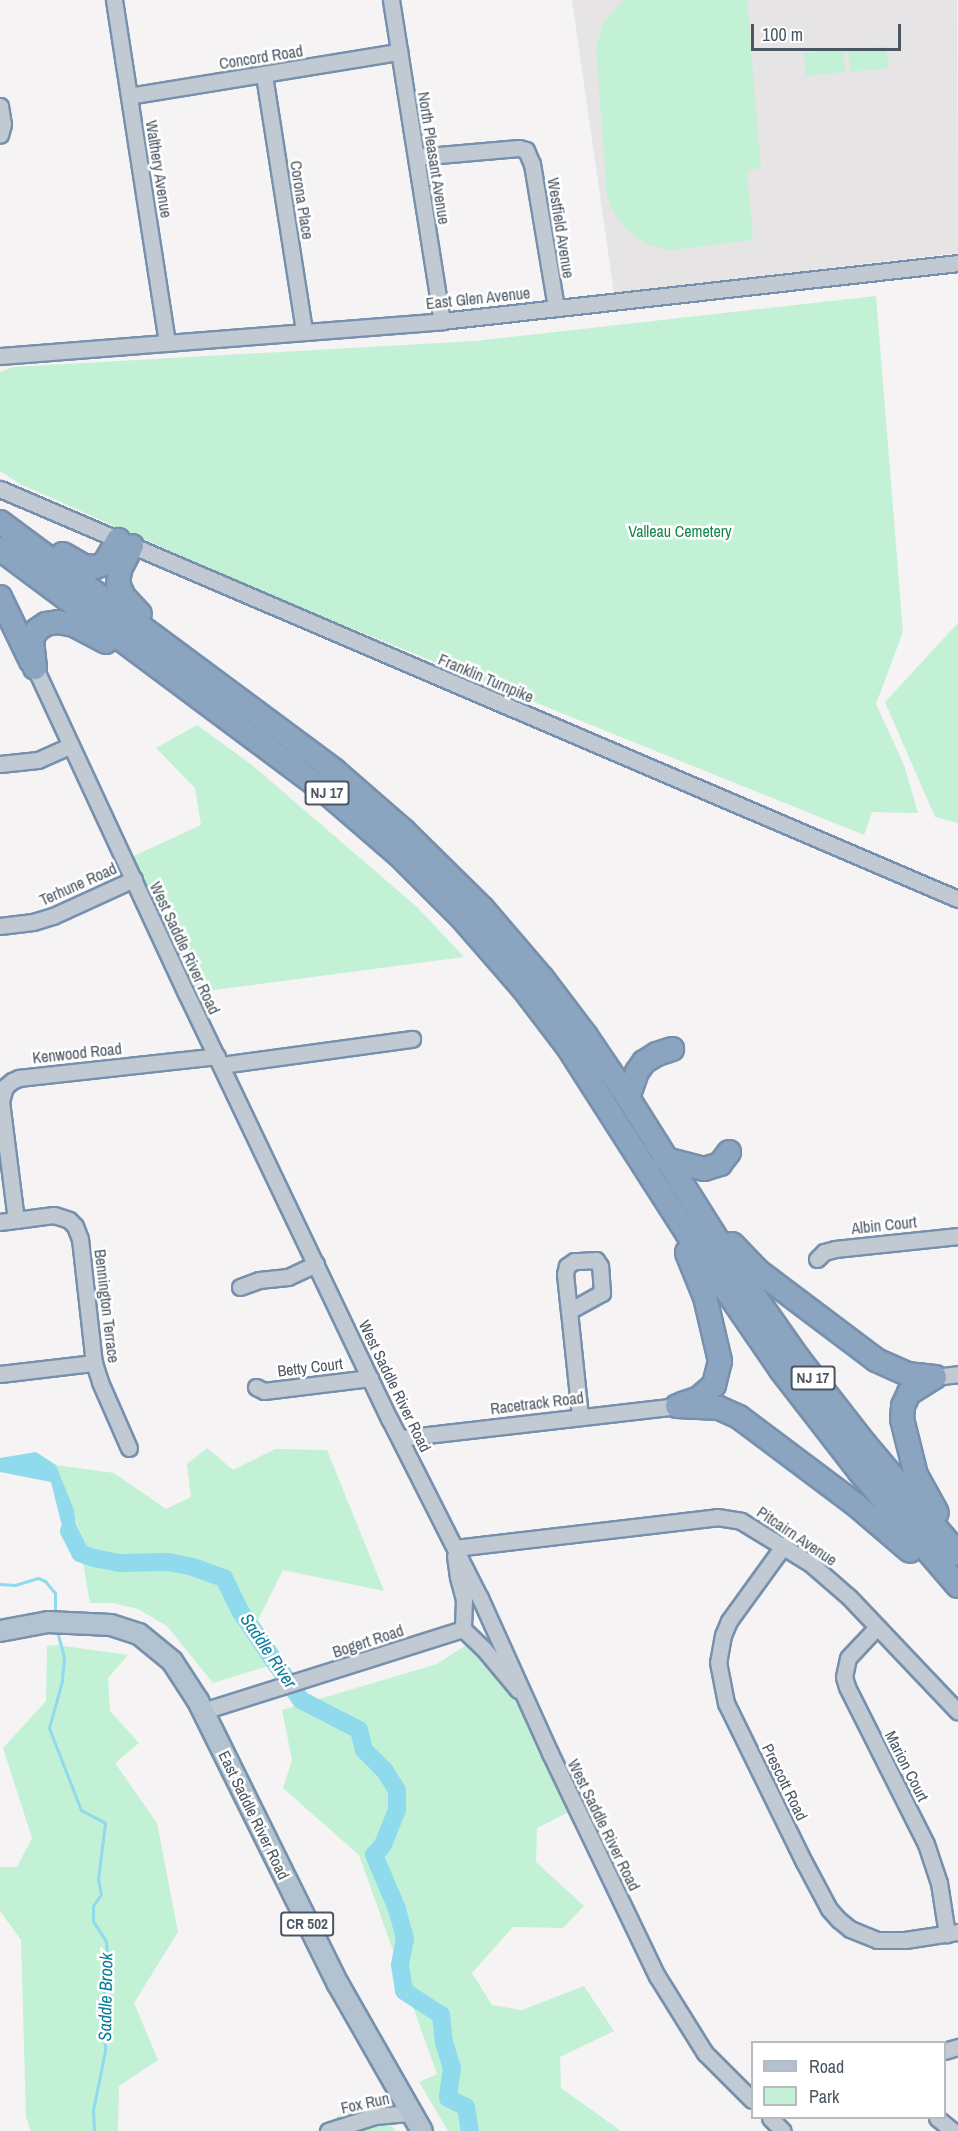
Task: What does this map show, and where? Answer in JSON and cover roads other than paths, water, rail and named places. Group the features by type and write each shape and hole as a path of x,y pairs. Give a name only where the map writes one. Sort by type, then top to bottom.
{"highway":[{"path":"0,514 27,528 84,566 95,567 104,564 125,543"},
{"name":"NJ 17","path":"0,522 335,771 444,869 542,978 628,1098 665,1159 676,1196 738,1309 808,1406 877,1493 958,1586"},
{"path":"125,543 118,574 121,592 174,650"},
{"name":"NJ 17","path":"0,549 181,682 356,817 463,919 523,988 820,1387 888,1473 958,1554"},
{"path":"0,597 35,668"},
{"path":"35,668 32,644 34,634 41,626 58,622 93,633 119,651 181,682"},
{"path":"628,1098 637,1072 644,1062 672,1049"},
{"path":"665,1159 704,1170 720,1164 729,1152"},
{"path":"676,1196 784,1292 884,1365 907,1374 935,1377"},
{"path":"676,1196 705,1297 720,1361 717,1380 710,1390 677,1406"},
{"path":"935,1377 909,1393 903,1406 902,1419 920,1485 958,1544"},
{"path":"677,1406 719,1408 745,1421 890,1532 958,1603"}],"main road":[{"name":"East Saddle River Road","path":"0,1631 56,1622 111,1625 147,1639 179,1670 203,1711 338,1984 422,2131"}],"street":[{"name":"Walthery Avenue","path":"114,0 167,343"},
{"name":"North Pleasant Avenue","path":"391,0 442,321"},
{"name":"Concord Road","path":"129,96 399,52"},
{"name":"Corona Place","path":"264,75 304,331"},
{"path":"0,106 3,124 0,135"},
{"name":"Westfield Avenue","path":"416,157 519,148 529,154 556,308"},
{"name":"East Glen Avenue","path":"0,356 442,321 958,263"},
{"name":"Franklin Turnpike","path":"0,489 958,899"},
{"name":"West Saddle River Road","path":"35,668 370,1378 454,1548 665,1992 705,2053 750,2095"},
{"path":"0,764 38,760 71,745"},
{"name":"Terhune Road","path":"0,926 33,922 53,916 134,879"},
{"path":"219,1060 412,1039"},
{"name":"Kenwood Road","path":"8,1221 1,1101 5,1087 12,1081 19,1077 219,1060"},
{"name":"Bennington Terrace","path":"8,1221 54,1215 69,1220 75,1226 80,1239 94,1363 129,1448"},
{"name":"Albin Court","path":"817,1259 824,1252 835,1249 958,1236"},
{"path":"240,1287 259,1280 288,1277 316,1264"},
{"path":"569,1311 580,1416"},
{"path":"0,1374 94,1363"},
{"path":"935,1377 958,1374"},
{"name":"Betty Court","path":"256,1387 264,1391 370,1378"},
{"name":"Racetrack Road","path":"401,1438 677,1406"},
{"name":"Pitcairn Avenue","path":"454,1548 717,1517 746,1523 811,1564 849,1597 958,1712"},
{"name":"Prescott Road","path":"784,1545 729,1621 723,1635 718,1662 726,1703 804,1862 829,1909 839,1920 850,1929 877,1940 905,1940 952,1933"},
{"path":"454,1548 464,1599 463,1629 525,1696"},
{"name":"Marion Court","path":"878,1627 848,1658 844,1677 847,1688 926,1844 952,1933"},
{"name":"Bogert Road","path":"203,1711 463,1629"},
{"name":"Fox Run","path":"328,2131 375,2116 411,2113"},
{"path":"771,2119 783,2131"},
{"path":"938,2119 953,2131"}],"water":[{"path":"36,1452 56,1465 74,1510 80,1553 66,1542 51,1482 0,1472 0,1458"}],"waterway":[{"name":"Saddle River","path":"69,1531 80,1553 94,1558 119,1563 168,1562 193,1567 224,1578 240,1611 301,1700 359,1730 364,1750 385,1771 397,1790 397,1810 383,1845 374,1855 397,1909 405,1939 400,1965 404,1991 441,2015 444,2042 452,2068 448,2098 466,2107 470,2131"},
{"name":"Saddle Brook","path":"0,1584 15,1585 38,1578 45,1581 55,1593 55,1615"},
{"name":"Saddle Brook","path":"57,1631 64,1657 62,1681 49,1728 81,1810 105,1823 98,1879 101,1894 93,1906 93,1921 106,1941 107,1956 103,1998 105,2051 93,2110 94,2131"}],"park label":[{"name":"Valleau Cemetery","path":"680,531"}]}
